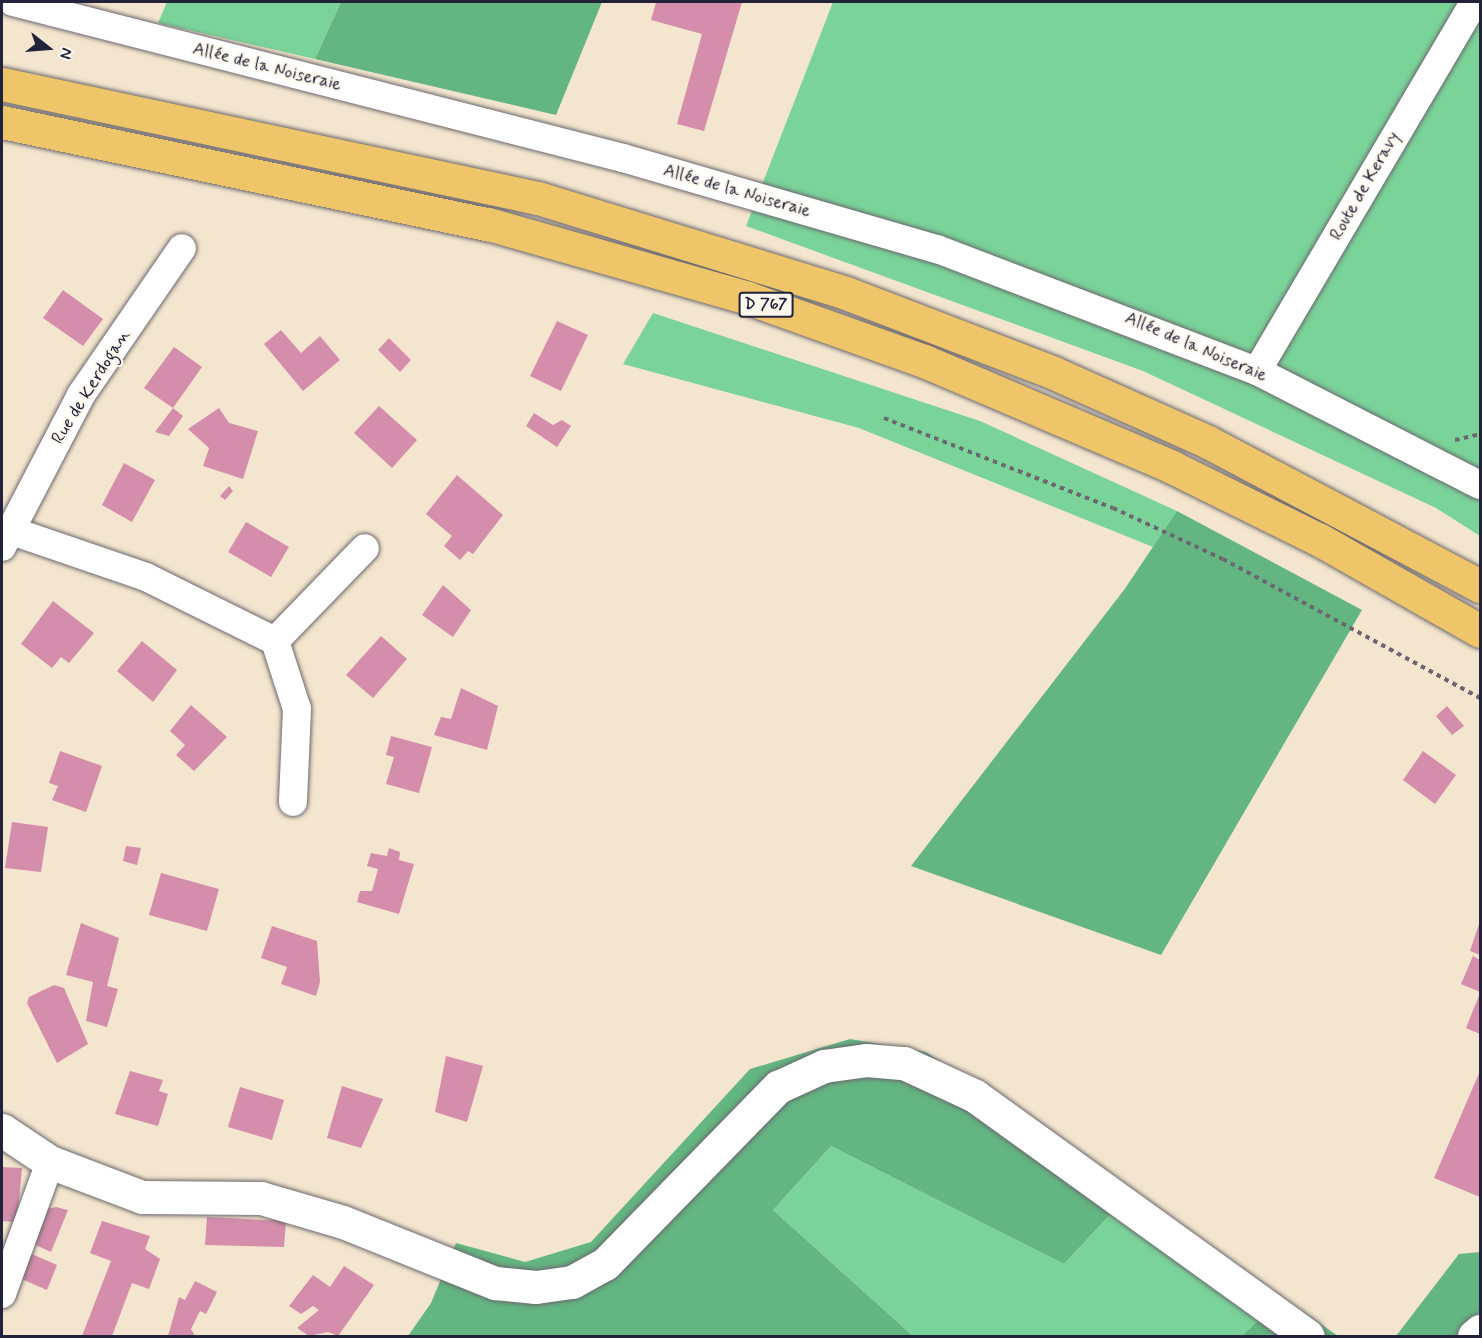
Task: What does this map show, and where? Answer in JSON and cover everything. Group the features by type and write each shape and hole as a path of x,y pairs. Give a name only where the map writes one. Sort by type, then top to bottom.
{"highway":[{"name":"D 767","path":"2,84 538,198 834,289 1054,373 1187,433 1480,586"},
{"name":"D 767","path":"2,122 488,224 748,298 934,365 1172,467 1320,540 1480,631"}],"street":[{"name":"Allée de la Noiseraie","path":"13,2 623,158 937,249 1257,371 1433,458 1480,485"},
{"name":"Route de Keravy","path":"1257,371 1474,2"},
{"name":"Rue de Kerdogan","path":"182,248 81,395 5,539 146,577 275,641"},
{"path":"293,802 297,710 275,641 365,548"},
{"path":"2,1130 50,1162 142,1197 261,1198 343,1222 495,1283 536,1287 572,1282 605,1264 778,1087 824,1065 866,1060 904,1063 975,1095 1308,1336"},
{"path":"2,1294 50,1162"},
{"path":"1474,1336 1480,1331"}],"path":[{"path":"884,418 1113,508 1223,559 1480,698"}],"green space":[{"path":"167,2 341,2 315,59 158,23"},
{"path":"341,2 602,2 556,115 315,59"},
{"path":"833,2 1480,2 1480,536 1436,508 1143,371 746,226"},
{"path":"653,313 980,421 1177,511 1153,547 859,428 623,364"},
{"path":"1177,511 1362,610 1161,955 911,866 1124,590"},
{"path":"850,1039 926,1052 1132,1191 1064,1264 831,1146 773,1210 913,1336 408,1336 431,1303 456,1243 525,1262 591,1242 750,1069"},
{"path":"831,1146 1064,1264 1132,1191 1282,1297 1242,1336 913,1336 773,1210"},
{"path":"1480,1252 1480,1336 1396,1336 1459,1254"},
{"path":"1282,1297 1338,1336 1242,1336"}],"building":[{"path":"656,2 742,2 704,131 677,124 702,34 651,20"},
{"path":"63,290 103,319 83,346 43,318"},
{"path":"557,321 588,335 561,391 530,376"},
{"path":"281,330 301,353 320,336 340,360 303,391 264,344"},
{"path":"389,338 411,360 400,372 378,350"},
{"path":"174,347 202,367 173,408 144,388"},
{"path":"379,406 417,440 392,468 354,433"},
{"path":"173,408 183,416 169,436 155,432"},
{"path":"219,408 229,423 258,431 243,479 203,466 209,448 188,429"},
{"path":"534,413 553,425 562,420 571,426 557,447 526,426"},
{"path":"124,463 155,480 132,522 102,505"},
{"path":"457,475 503,515 473,554 468,551 460,560 444,546 452,536 426,514"},
{"path":"229,486 233,491 225,500 220,496"},
{"path":"246,522 289,547 271,577 228,552"},
{"path":"443,585 471,610 453,637 422,615"},
{"path":"53,601 94,633 69,663 61,657 52,668 21,644"},
{"path":"381,636 407,659 373,698 346,675"},
{"path":"142,641 177,670 153,702 117,671"},
{"path":"461,688 498,706 487,750 434,735 441,717 451,719"},
{"path":"191,705 227,737 194,771 176,755 185,745 170,731"},
{"path":"1447,706 1464,726 1452,735 1436,716"},
{"path":"391,736 432,747 419,793 386,784 394,757 386,755"},
{"path":"60,751 102,766 86,812 52,800 58,786 49,783"},
{"path":"1423,751 1456,775 1435,804 1403,780"},
{"path":"12,822 48,827 41,872 5,868"},
{"path":"126,846 141,848 137,865 123,861"},
{"path":"389,848 400,852 399,860 414,864 399,914 357,902 360,891 372,891 378,869 367,866 371,853 387,856"},
{"path":"161,873 219,889 207,931 149,915"},
{"path":"81,923 119,938 107,986 118,989 107,1027 86,1021 93,982 66,975"},
{"path":"1480,925 1480,955 1470,951"},
{"path":"272,926 317,941 320,982 316,996 281,984 287,967 261,958"},
{"path":"1473,956 1480,960 1480,992 1461,984"},
{"path":"54,985 64,988 88,1044 57,1063 27,1003 29,997"},
{"path":"1480,993 1480,1034 1466,1028"},
{"path":"446,1056 483,1066 467,1122 435,1112"},
{"path":"130,1071 163,1080 159,1091 168,1094 158,1126 115,1114"},
{"path":"1480,1071 1480,1197 1434,1178"},
{"path":"342,1086 383,1099 361,1148 327,1138"},
{"path":"240,1087 284,1100 272,1140 228,1127"},
{"path":"2,1167 22,1168 17,1222 2,1221"},
{"path":"56,1207 68,1210 51,1252 31,1243 44,1210"},
{"path":"207,1217 286,1221 284,1247 205,1245"},
{"path":"102,1221 150,1236 145,1249 160,1259 149,1289 132,1283 112,1336 82,1336 111,1261 90,1253"},
{"path":"27,1252 57,1265 47,1290 17,1277"},
{"path":"344,1266 374,1285 338,1336 328,1332 309,1336 297,1328 319,1310 313,1306 301,1314 289,1306 313,1275 330,1287"},
{"path":"195,1281 217,1292 206,1314 200,1311 191,1329 195,1336 168,1336 179,1297 185,1300"}]}
